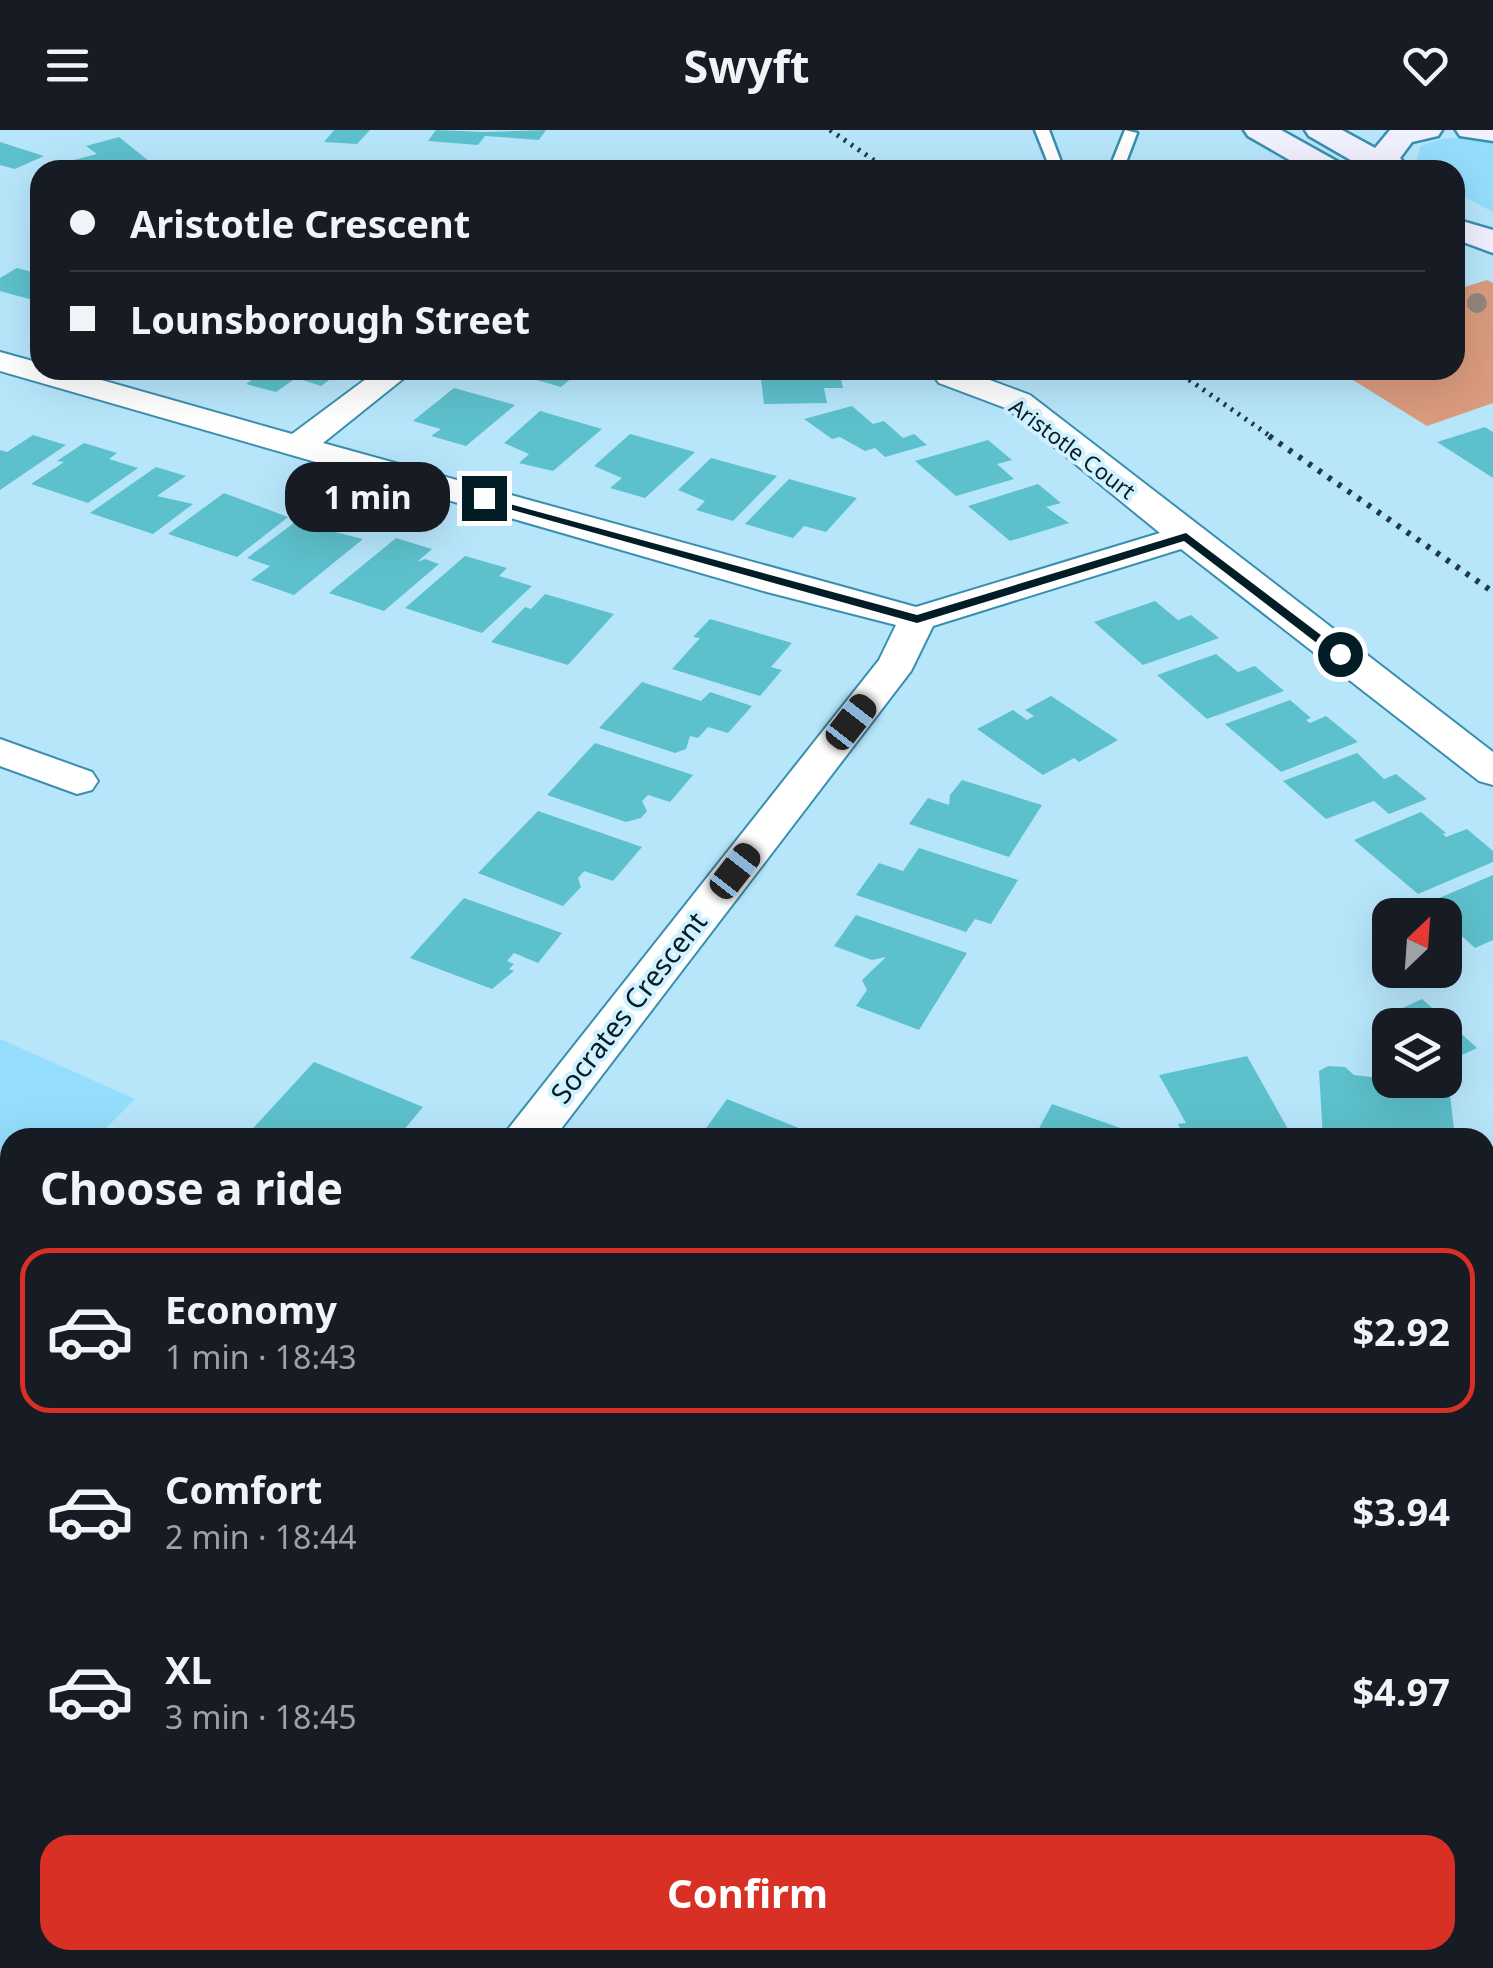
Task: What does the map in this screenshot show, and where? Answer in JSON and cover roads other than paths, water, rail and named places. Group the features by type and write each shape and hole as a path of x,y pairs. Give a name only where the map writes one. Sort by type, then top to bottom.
{"main road":[{"path":"1259,130 1312,160"},
{"path":"1320,130 1374,160"},
{"path":"1384,160 1402,135 1427,130"},
{"path":"1471,130 1493,132"},
{"path":"1465,209 1470,212 1469,235"}],"street":[{"path":"46,380 299,445 917,619 1186,536"},
{"path":"299,445 385,380"},
{"name":"Aristotle Court","path":"961,380 1019,402 1493,772"},
{"name":"Socrates Crescent","path":"534,1128 897,663 917,619"},
{"path":"0,752 77,781"}],"lane":[{"path":"1042,130 1052,160"},
{"path":"1120,160 1130,133"}],"railway":[{"path":"830,130 874,160"},
{"path":"1189,380 1273,438"},
{"path":"1269,436 1493,592"}]}
